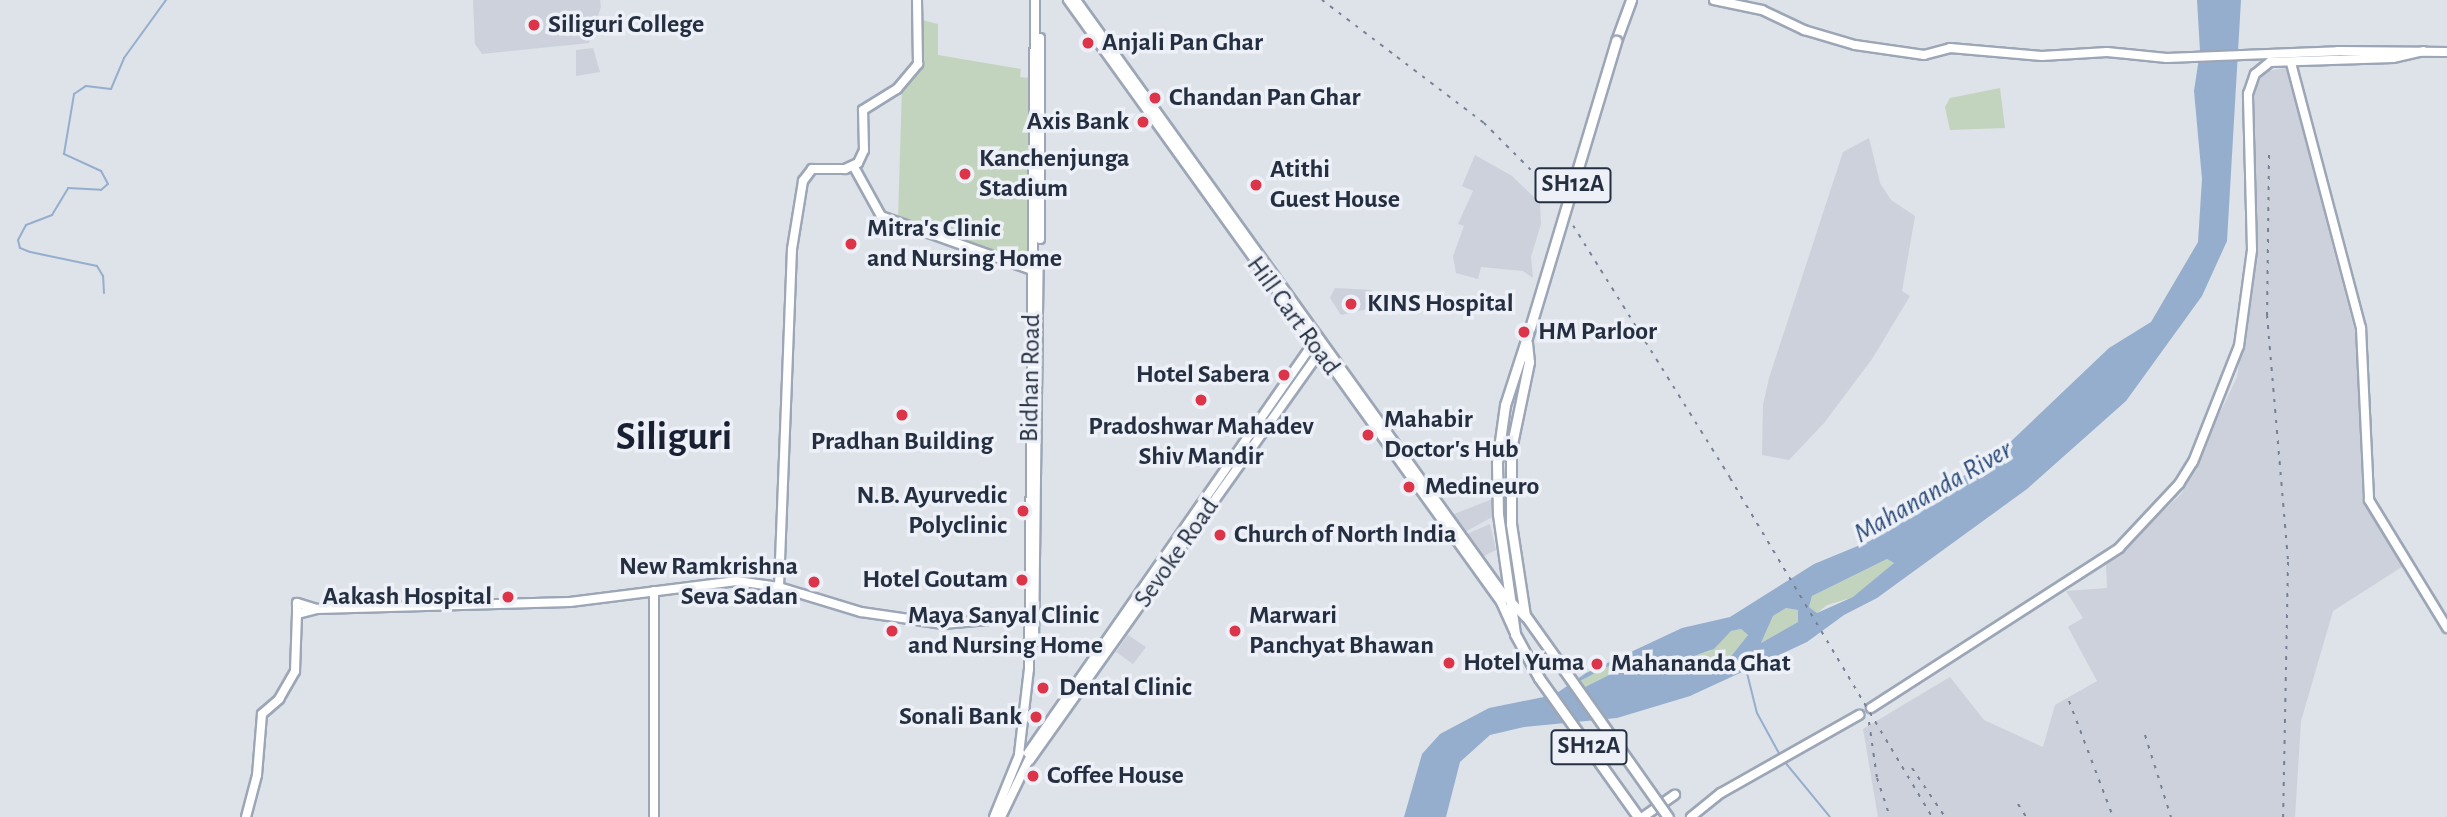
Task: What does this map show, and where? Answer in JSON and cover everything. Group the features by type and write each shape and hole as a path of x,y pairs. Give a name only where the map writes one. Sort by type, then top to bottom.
{"main road":[{"name":"SH12A","path":"1507,603 1499,530 1497,463 1505,405 1629,0"},
{"name":"SH12A","path":"1527,621 1520,594 1509,483 1513,432 1529,362 1528,333"},
{"path":"1507,603 1520,594"},
{"name":"Hill Cart Road","path":"1507,603 1515,634 1539,678 1641,817"},
{"name":"Hill Cart Road","path":"1527,621 1668,817"}],"street":[{"path":"854,167 864,150 863,110 897,89 918,64 917,0"},
{"name":"Bidhan Road","path":"1024,757 1020,740 1032,689 1038,0"},
{"name":"Hill Cart Road","path":"1068,0 1507,603 1527,621"},
{"name":"Hill Cart Road","path":"1076,0 1315,341"},
{"path":"1714,0 1762,10 1804,30 1855,45 1924,55 1950,48 2042,56 2107,52 2168,58 2447,52"},
{"path":"1871,708 2119,548 2179,484 2236,363 2252,250 2251,81 2263,65 2393,58 2423,51"},
{"path":"2291,63 2361,328 2369,500 2447,628"},
{"path":"854,167 875,213 1036,271"},
{"path":"779,587 785,390 803,181 812,169 854,167"},
{"name":"Sevoke Road","path":"1260,428 1315,341"},
{"name":"Sevoke Road","path":"994,817 1024,757 1102,656 1260,428 1321,349"},
{"path":"246,817 257,775 262,714 279,699 295,671 297,614 317,609 551,603 722,582 779,587 861,612 943,624 1031,616"},
{"path":"654,591 654,817"},
{"path":"1691,817 1721,793 1859,715"},
{"name":"Sevoke Road","path":"1001,817 1024,757"},
{"path":"1641,817 1675,795"}],"shaded area":[{"name":"Siliguri College","path":"473,0 600,0 601,7 589,43 482,54 475,44"},
{"path":"593,48 600,72 576,76 576,50"},
{"path":"2286,68 2356,336 2363,503 2405,565 2333,611 2301,721 2295,817 1878,817 1863,729 1950,677 1984,720 2043,747 2055,705 2097,681 2068,627 2083,618 2066,591 2107,588 2106,565 2182,493 2237,377 2255,254 2252,91 2266,71"},
{"path":"1869,138 1880,183 1891,200 1915,216 1902,291 1910,296 1872,359 1824,423 1789,460 1762,455 1763,405 1769,378 1843,152"},
{"path":"1475,155 1512,176 1540,203 1541,224 1531,257 1533,278 1523,271 1481,267 1478,279 1456,273 1453,256 1464,226 1458,224 1473,191 1462,186"},
{"name":"KINS Hospital","path":"1335,288 1372,290 1368,309 1341,315 1330,298"},
{"path":"1495,498 1496,515 1463,533 1449,516"},
{"path":"1490,524 1496,550 1482,557 1467,534"},
{"path":"1128,635 1146,647 1133,664 1116,652"}],"green space":[{"name":"Kanchenjunga Stadium","path":"922,20 938,24 938,55 1021,69 1020,77 1030,78 1031,267 898,219 902,87 908,87 912,77 920,72"},
{"path":"2000,88 2005,128 1950,130 1945,107 1950,98"},
{"path":"1887,559 1894,563 1854,597 1827,605 1817,613 1809,607 1812,596"},
{"path":"1786,608 1798,610 1798,622 1761,643 1773,616"},
{"path":"1741,629 1748,635 1732,655 1669,675 1694,656 1710,651 1731,631"},
{"path":"1626,656 1621,669 1581,689 1578,682"}],"water":[{"path":"2197,0 2241,0 2227,241 2202,296 2126,401 2027,489 1877,598 1844,615 1807,642 1690,696 1617,718 1524,727 1490,735 1460,762 1446,817 1404,817 1422,754 1440,734 1489,708 1554,695 1586,673 1682,628 1730,617 1814,564 1870,541 2005,447 2109,348 2151,322 2198,242 2202,179 2194,91 2200,51","holes":["1887,559 1894,563 1853,597 1817,613 1809,607 1812,596","1786,608 1798,610 1798,622 1761,643 1773,616","1741,629 1748,635 1732,655 1669,675 1694,656 1714,649 1731,631","1626,657 1621,669 1581,689 1578,682"]}],"waterway":[{"path":"104,293 103,276 97,266 30,252 20,248 18,240 26,225 52,215 68,188 101,190 108,184 101,171 64,154 74,94 86,86 111,89 124,58 166,0"},
{"path":"1746,669 1757,713 1781,757"},
{"path":"1784,761 1830,817"}],"railway":[{"path":"1322,0 1484,123 1551,190 1730,478 1932,817"},
{"path":"2269,155 2267,315 2288,562 2283,817"},
{"path":"2069,701 2113,817"},
{"path":"1869,722 1877,778 1890,817"},
{"path":"2145,735 2171,817"},
{"path":"1912,768 1945,817"},
{"path":"2018,804 2026,817"}],"place":[{"name":"Siliguri College","path":"534,25"},
{"name":"Anjali Pan Ghar","path":"1088,43"},
{"name":"Chandan Pan Ghar","path":"1155,98"},
{"name":"Axis Bank","path":"1143,122"},
{"name":"Kanchenjunga Stadium","path":"965,174"},
{"name":"Atithi Guest House","path":"1256,185"},
{"name":"Mitra's Clinic and Nursing Home","path":"851,244"},
{"name":"KINS Hospital","path":"1351,304"},
{"name":"HM Parloor","path":"1524,332"},
{"name":"Hotel Sabera","path":"1284,375"},
{"name":"Pradoshwar Mahadev Shiv Mandir","path":"1201,400"},
{"name":"Pradhan Building","path":"902,415"},
{"name":"Mahabir Doctor's Hub","path":"1368,435"},
{"name":"Medineuro","path":"1409,487"},
{"name":"N.B. Ayurvedic Polyclinic","path":"1023,511"},
{"name":"Church of North India","path":"1220,535"},
{"name":"Hotel Goutam","path":"1022,580"},
{"name":"New Ramkrishna Seva Sadan","path":"814,582"},
{"name":"Aakash Hospital","path":"508,597"},
{"name":"Maya Sanyal Clinic and Nursing Home","path":"892,631"},
{"name":"Marwari Panchyat Bhawan","path":"1235,631"},
{"name":"Hotel Yuma","path":"1449,663"},
{"name":"Mahananda Ghat","path":"1597,664"},
{"name":"Dental Clinic","path":"1043,688"},
{"name":"Sonali Bank","path":"1036,717"},
{"name":"Coffee House","path":"1033,776"}],"district":[{"name":"Siliguri","path":"674,437"}],"water label":[{"name":"Mahananda River","path":"1933,492"}]}
